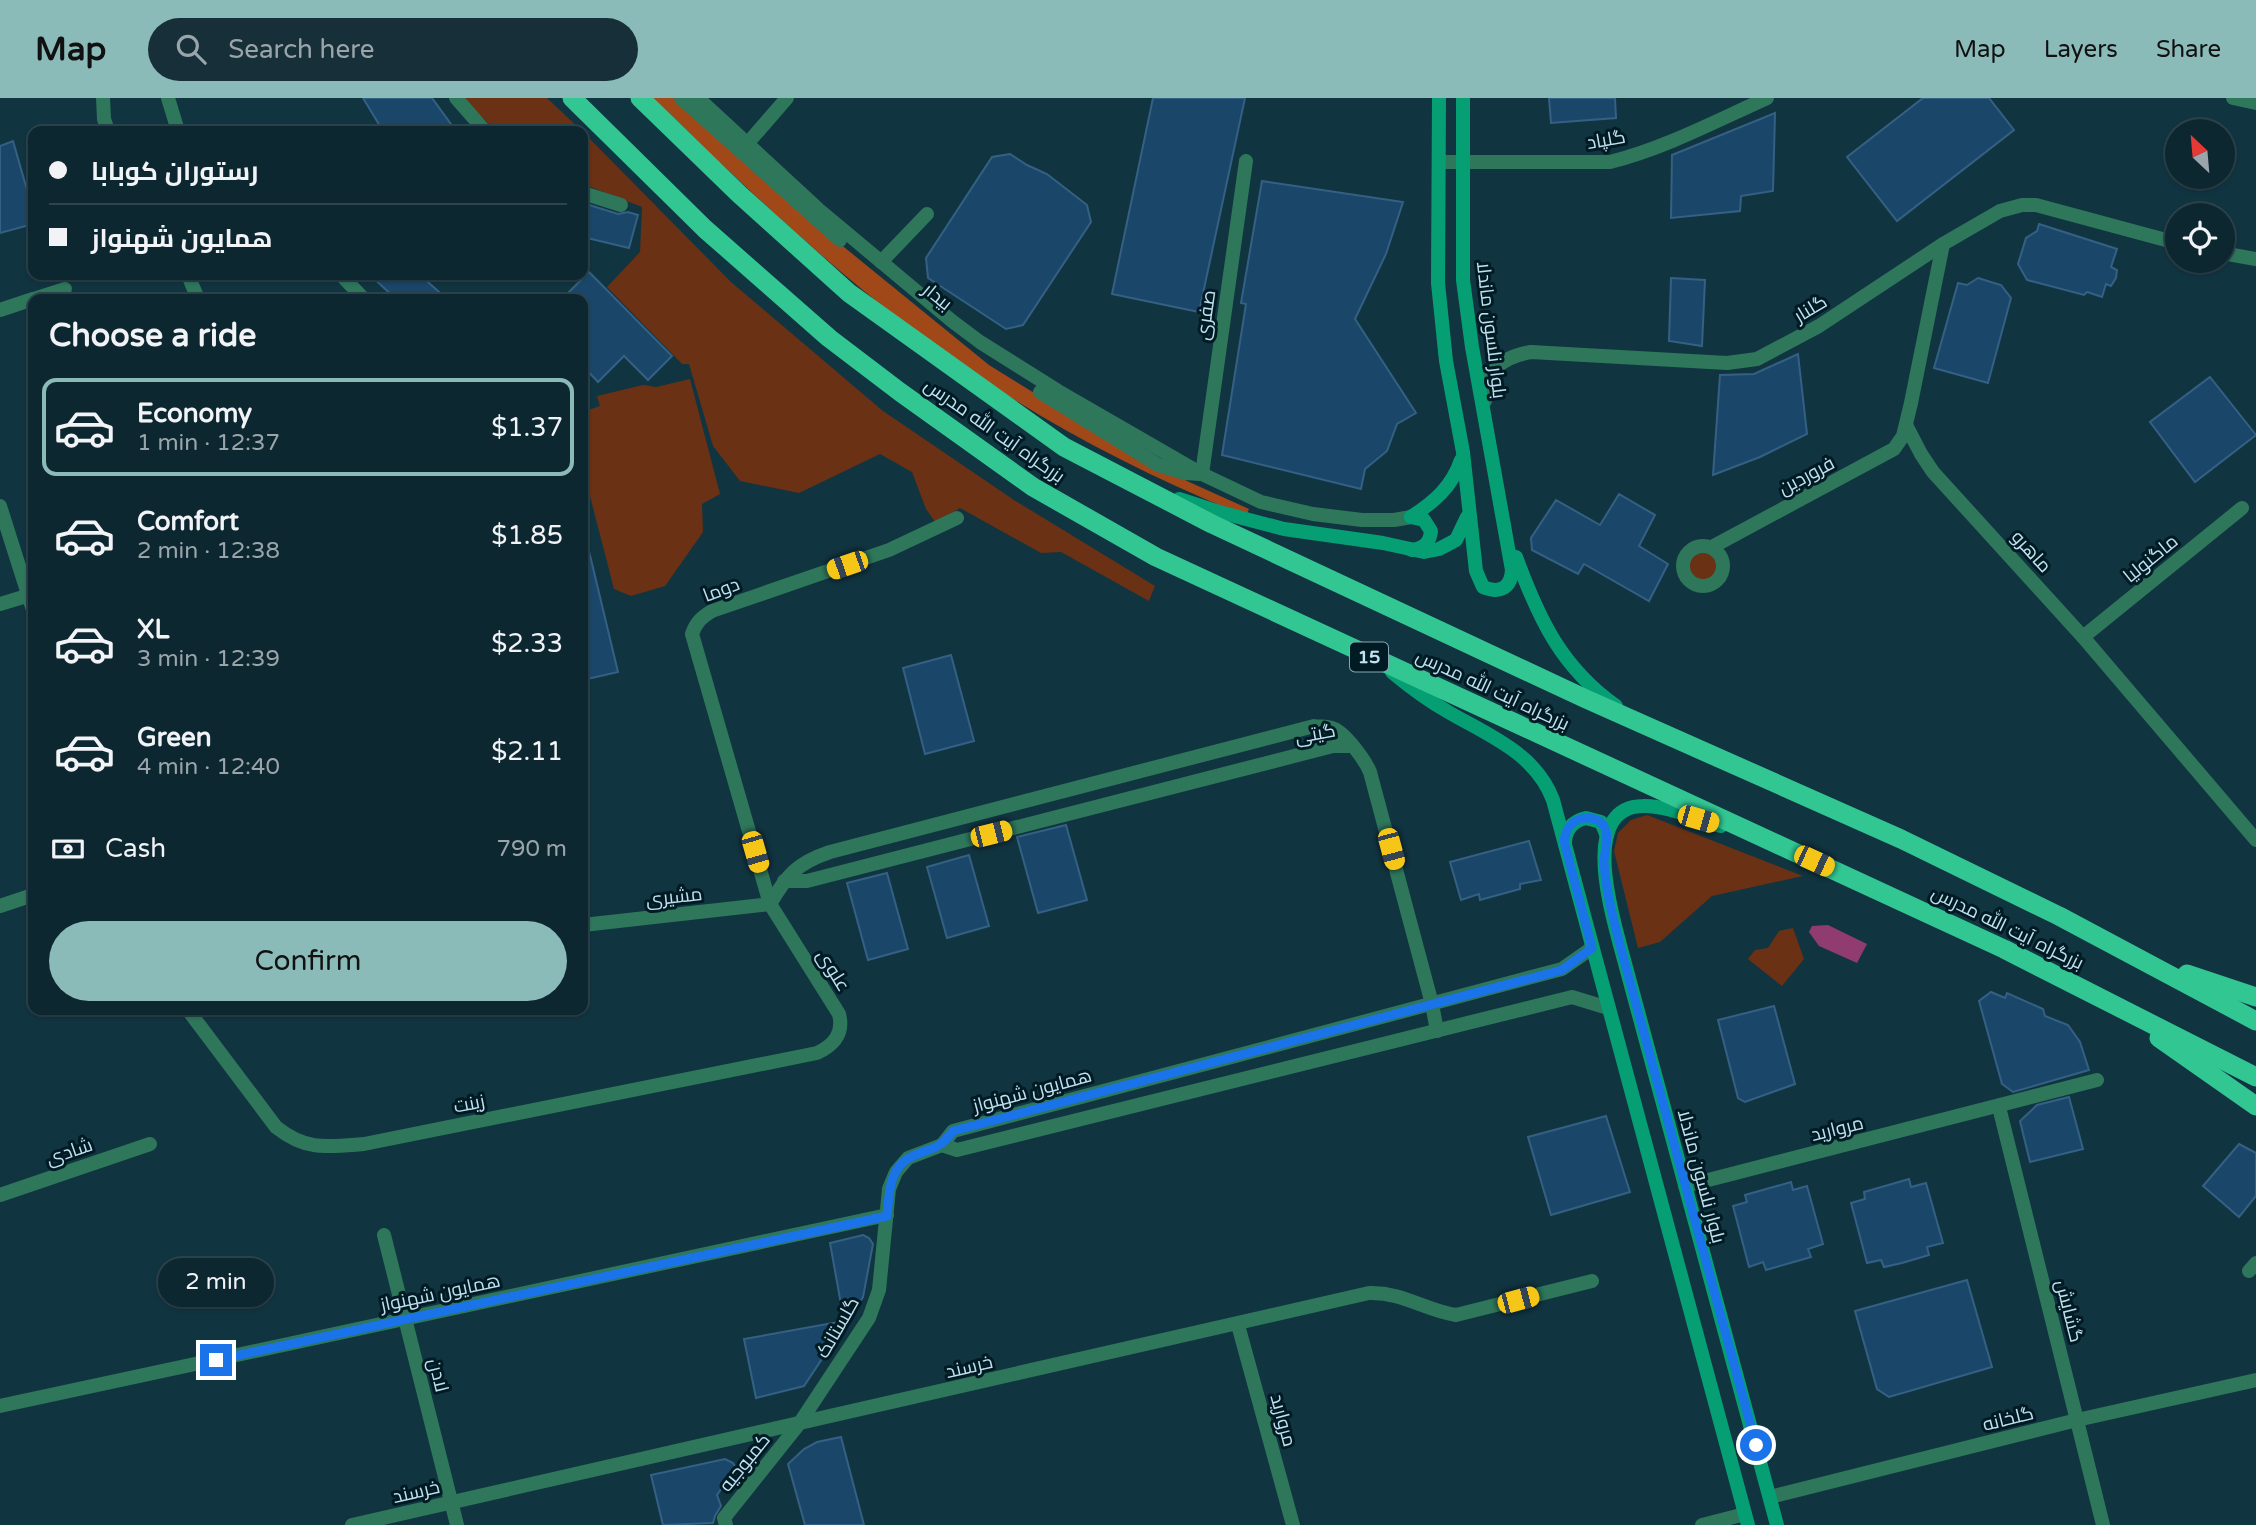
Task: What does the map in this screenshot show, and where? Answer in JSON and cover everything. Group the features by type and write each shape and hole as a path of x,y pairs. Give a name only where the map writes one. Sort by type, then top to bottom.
{"highway":[{"name":"بزرگراه آیت الله مدرس","path":"572,98 705,229 829,338 1033,487 1156,557 2004,949 2256,1077"},
{"name":"بزرگراه آیت الله مدرس","path":"640,98 738,194 849,293 1064,447 1224,530 1640,723 1901,839 2134,955 2256,1021"},
{"path":"2134,955 2256,997"},
{"path":"2110,1003 2256,1106"}],"main road":[{"path":"1439,98 1438,283 1478,577 1483,587 1493,591 1505,588 1511,580 1512,570 1504,524"},
{"name":"بلوار نلسون ماندلا","path":"1463,98 1463,280 1504,524"},
{"path":"1411,517 1432,504 1456,477 1463,453"},
{"path":"1123,479 1263,524 1428,552 1456,540 1464,528 1469,509"},
{"path":"1409,550 1421,548 1430,539 1431,531 1423,520 1411,517"},
{"path":"1504,524 1535,607 1554,641 1586,682 1640,723"},
{"path":"1380,662 1412,689 1523,757 1540,773 1550,792 1746,1519"},
{"path":"1607,836 1615,818 1625,811 1639,806 1652,806 1766,839"},
{"path":"1565,850 1566,832 1579,820 1598,820 1607,836"},
{"name":"بلوار نلسون ماندلا","path":"1607,836 1604,862 1608,898 1777,1525"}],"street":[{"path":"103,98 106,126"},
{"path":"169,98 177,126"},
{"path":"456,98 481,126"},
{"name":"بیدار","path":"681,98 809,215 973,349 1158,465 1185,473 1202,474"},
{"name":"بیدار","path":"698,98 881,262 952,321 1010,362 1202,474 1261,502 1313,514 1380,521 1411,517"},
{"path":"747,144 787,98"},
{"name":"گلپاد","path":"1439,162 1610,162 1695,131 1767,98"},
{"path":"2233,98 2256,103"},
{"name":"صفری","path":"1202,474 1246,161"},
{"path":"588,194 621,205"},
{"name":"گلنار","path":"1486,424 1485,392 1490,374 1523,353 1727,363 1757,359 1819,326 1943,244 2000,211 2022,205 2036,205 2165,240"},
{"path":"881,262 927,214"},
{"path":"1906,425 1943,244"},
{"path":"2235,255 2256,259"},
{"path":"346,280 358,294"},
{"path":"50,294 65,289"},
{"path":"0,310 28,301"},
{"name":"فروردین","path":"1712,547 1894,449 1903,436 1906,425"},
{"name":"ماهرو","path":"1906,425 1933,472 2083,637 2253,834"},
{"path":"0,506 28,588"},
{"name":"ماگنولیا","path":"2083,637 2242,508"},
{"name":"دوما","path":"770,904 693,642 695,625 712,611 888,550 957,518"},
{"path":"0,604 28,600"},
{"name":"گیتی","path":"770,904 784,880 806,861 830,852 1314,726 1332,727 1352,746"},
{"name":"گیتی","path":"784,880 807,881 1333,746 1352,746"},
{"path":"1352,746 1370,772 1437,1031"},
{"path":"0,906 28,897"},
{"name":"مشیری","path":"588,924 770,904"},
{"name":"علوی","path":"770,904 839,1014 841,1023 837,1039 827,1049 817,1053"},
{"name":"همایون شهنواز","path":"1592,948 1562,970 953,1131 943,1145 957,1150 1572,997 1608,1008"},
{"name":"زینت","path":"192,1015 276,1127 289,1138 319,1147 364,1144 817,1053"},
{"name":"مروارید","path":"1685,1186 2097,1080"},
{"name":"گشایش","path":"1999,1107 2103,1525"},
{"name":"شادی","path":"0,1195 150,1144"},
{"name":"گلستانک","path":"799,1424 869,1318 879,1290 889,1189 896,1172 908,1158 943,1145"},
{"name":"همایون شهنواز","path":"0,1406 887,1216"},
{"name":"لادن","path":"384,1235 457,1525"},
{"name":"خرسند","path":"352,1525 1369,1293 1387,1293 1456,1315 1592,1281"},
{"name":"مروارید","path":"1238,1325 1293,1525"},
{"name":"گلخانه","path":"1770,1497 2077,1420 2256,1380"},
{"name":"کمبوجیه","path":"725,1521 799,1424"},
{"path":"1702,1525 1746,1519"}],"shaded area":[{"path":"463,98 547,98 577,126 491,126"},
{"path":"653,98 676,98 839,243 989,365 1120,446 1249,509 1246,516 1149,474 1087,442 1026,407 949,357 817,252"},
{"path":"588,137 731,282 883,411 1014,500 1155,586 1149,601 1061,552 1041,553 960,508 936,523 926,509 912,472 880,454 799,493 740,481 713,446 689,364 682,364 607,287 640,252 642,207 588,186"},
{"path":"690,379 720,494 702,504 703,532 665,586 631,596 614,589 588,488 588,410 600,406 597,396 643,385 656,387"},
{"path":"1704,550 1715,554 1719,565 1715,576 1704,580 1693,576 1689,565 1693,554"},
{"path":"1647,815 1803,876 1712,896 1660,942 1638,948 1614,851 1618,833 1631,820"},
{"path":"1828,925 1867,944 1857,963 1819,946 1809,932 1812,926"},
{"path":"1793,928 1804,959 1782,986 1748,959 1755,950 1768,948 1779,931"}],"building":[{"path":"363,98 432,98 452,126 380,126"},
{"path":"1153,98 1245,98 1199,312 1112,294"},
{"path":"1549,98 1615,98 1616,118 1551,123"},
{"path":"1923,98 1989,98 2014,130 1897,221 1847,157"},
{"path":"1775,113 1773,191 1741,196 1740,211 1671,218 1672,155"},
{"path":"13,141 28,194 28,225 0,233 0,146"},
{"path":"1010,154 1047,174 1087,205 1091,222 1023,325 1006,329 928,278 926,258 992,157"},
{"path":"1262,181 1403,202 1386,254 1355,319 1416,413 1397,424 1387,451 1365,469 1361,489 1222,455 1246,304 1241,303"},
{"path":"588,205 618,214 628,212 638,215 629,248 588,238"},
{"path":"2039,224 2117,249 2111,267 2117,270 2116,278 2111,286 2106,284 2102,297 2027,280 2018,264 2026,238 2037,231"},
{"path":"588,273 672,356 648,380 624,356 598,382 588,371 588,294 567,294 581,280 588,280"},
{"path":"1671,278 1705,280 1702,346 1669,341"},
{"path":"1978,278 2001,285 2011,298 1988,383 1934,368 1958,283 1967,285"},
{"path":"375,280 426,280 441,294 391,294"},
{"path":"1798,354 1807,434 1760,457 1713,475 1720,375 1754,374"},
{"path":"2210,377 2256,435 2195,482 2150,422"},
{"path":"1619,494 1655,515 1639,546 1668,564 1649,601 1584,564 1578,574 1532,550 1531,538 1556,500 1600,525"},
{"path":"588,551 618,672 588,679"},
{"path":"951,655 974,741 925,754 903,668"},
{"path":"1066,825 1087,900 1038,913 1017,837"},
{"path":"1529,841 1541,880 1520,884 1520,889 1480,900 1479,894 1461,900 1450,862"},
{"path":"969,855 989,926 947,938 927,867"},
{"path":"887,873 908,949 868,960 847,883"},
{"path":"1991,992 2005,998 2007,993 2043,1009 2045,1016 2068,1025 2080,1042 2089,1070 2013,1092 2002,1084 1979,1001"},
{"path":"1774,1006 1795,1084 1745,1102 1738,1098 1718,1020"},
{"path":"2069,1097 2083,1149 2030,1162 2020,1121 2037,1105"},
{"path":"1606,1116 1630,1192 1551,1215 1528,1137"},
{"path":"2239,1144 2256,1153 2256,1196 2239,1217 2203,1186"},
{"path":"1909,1179 1911,1187 1926,1183 1943,1243 1927,1247 1929,1255 1902,1263 1884,1267 1881,1260 1867,1263 1851,1203 1865,1199 1864,1192"},
{"path":"1791,1182 1793,1190 1807,1186 1823,1244 1808,1249 1811,1257 1766,1270 1763,1262 1749,1267 1733,1206 1747,1202 1745,1195"},
{"path":"863,1235 873,1244 863,1297 804,1386 756,1398 744,1339 844,1321 830,1243"},
{"path":"1967,1280 1992,1367 1889,1397 1877,1389 1855,1311"},
{"path":"841,1437 864,1525 805,1525 788,1464 804,1449 817,1442"},
{"path":"725,1459 736,1468 733,1478 727,1481 717,1495 721,1506 713,1523 663,1525 651,1475"}],"route":[{"path":"216,1360 887,1216 889,1189 896,1172 908,1158 943,1145 953,1131 1562,970 1592,948 1564,841 1566,832 1574,822 1592,818 1601,822 1605,828 1607,836 1604,862 1608,898 1756,1445"}]}
